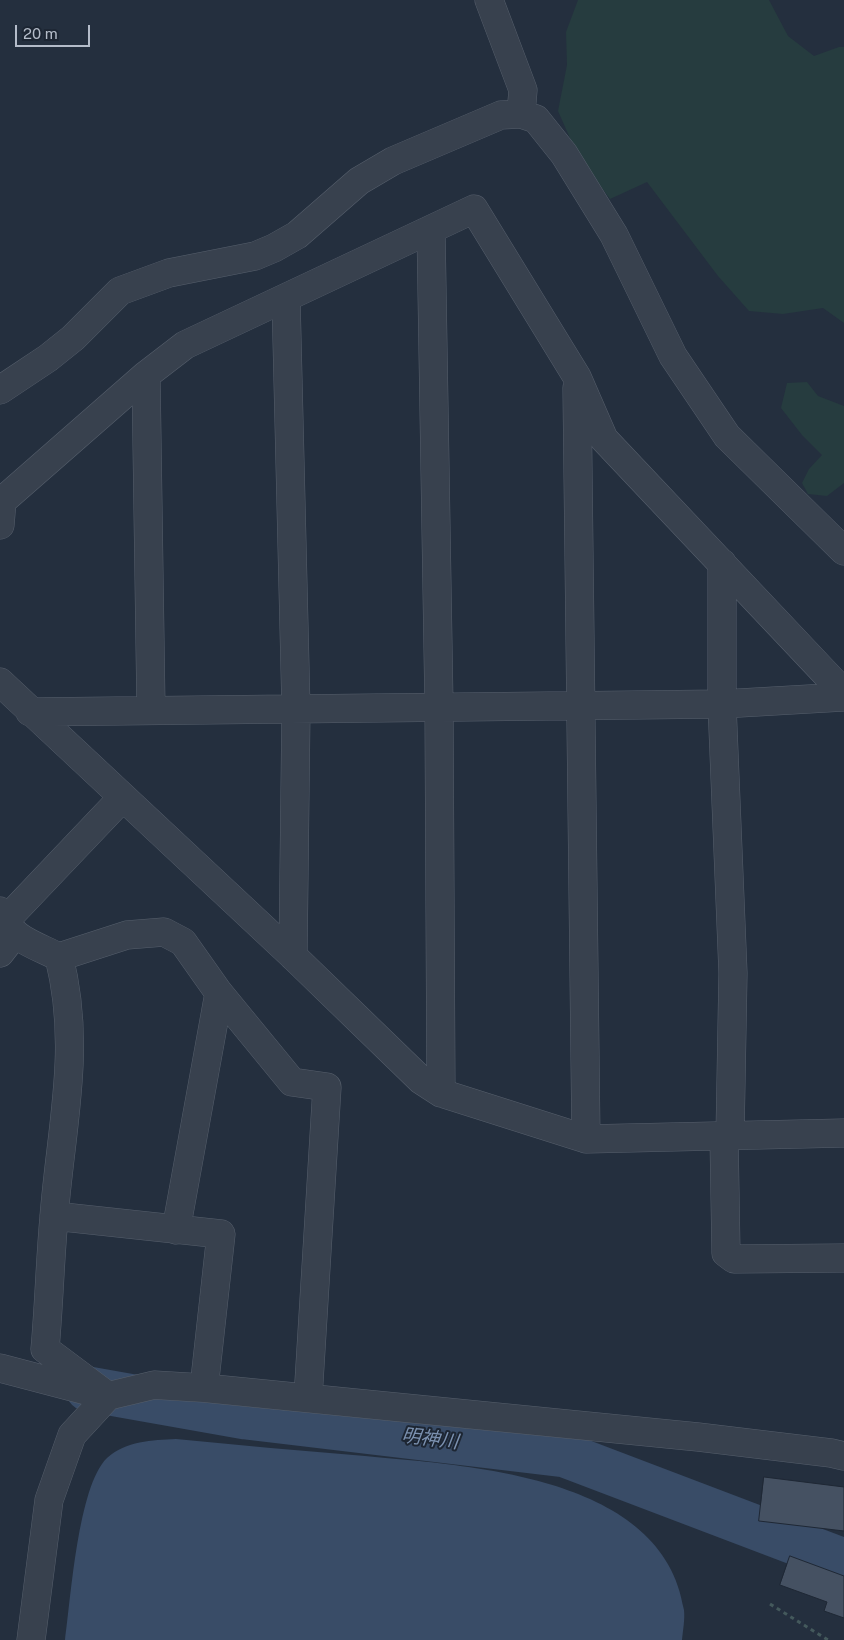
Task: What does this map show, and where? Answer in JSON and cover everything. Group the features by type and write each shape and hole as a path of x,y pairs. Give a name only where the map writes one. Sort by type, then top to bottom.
{"street":[{"path":"490,0 523,90 521,114"},
{"path":"0,390 73,338 100,308 120,291 169,273 255,256 274,248 296,235 359,181 393,160 501,115 521,114 536,119 564,154 614,235 673,356 727,436 844,551"},
{"path":"0,525 2,501 146,375 184,345 474,209 577,377 604,439 844,693"},
{"path":"431,230 439,706 441,1093"},
{"path":"286,298 296,709 293,956"},
{"path":"146,375 151,709"},
{"path":"577,377 586,1139"},
{"path":"722,562 722,704 733,973 727,1136 726,1253 734,1259 844,1258"},
{"path":"0,682 293,956 421,1080 441,1093 586,1139 844,1133"},
{"path":"30,712 151,709 722,704 844,697"},
{"path":"122,798 4,929 58,957 127,934 164,932 183,942 219,993 292,1082 327,1087 308,1398"},
{"path":"58,957 66,984 71,1025 69,1082 54,1216 45,1349 108,1396"},
{"path":"176,1230 219,993"},
{"path":"54,1216 220,1234 204,1388"},
{"path":"0,1368 108,1396 154,1385 204,1388 698,1437 844,1456"},
{"path":"31,1640 49,1500 72,1435 108,1396"}],"path":[{"path":"770,1604 828,1640"}],"green space":[{"path":"578,0 769,0 788,36 814,56 844,47 844,323 823,308 783,314 749,311 718,276 647,182 610,199 577,154 558,111 567,65 566,32"},
{"path":"807,382 818,396 844,406 844,483 827,496 808,494 802,483 809,469 822,455 802,435 781,408 787,383"}],"water":[{"path":"176,1439 456,1465 556,1486 602,1505 640,1530 669,1565 684,1610 682,1640 65,1640 77,1544 89,1492 97,1472 107,1458 122,1448 140,1442"}],"building":[{"path":"764,1477 844,1487 844,1531 759,1521"},
{"path":"790,1556 844,1576 844,1618 824,1611 827,1602 780,1585"}],"waterway":[{"name":"明神川","path":"88,1389 246,1417 565,1455 844,1561"}]}
